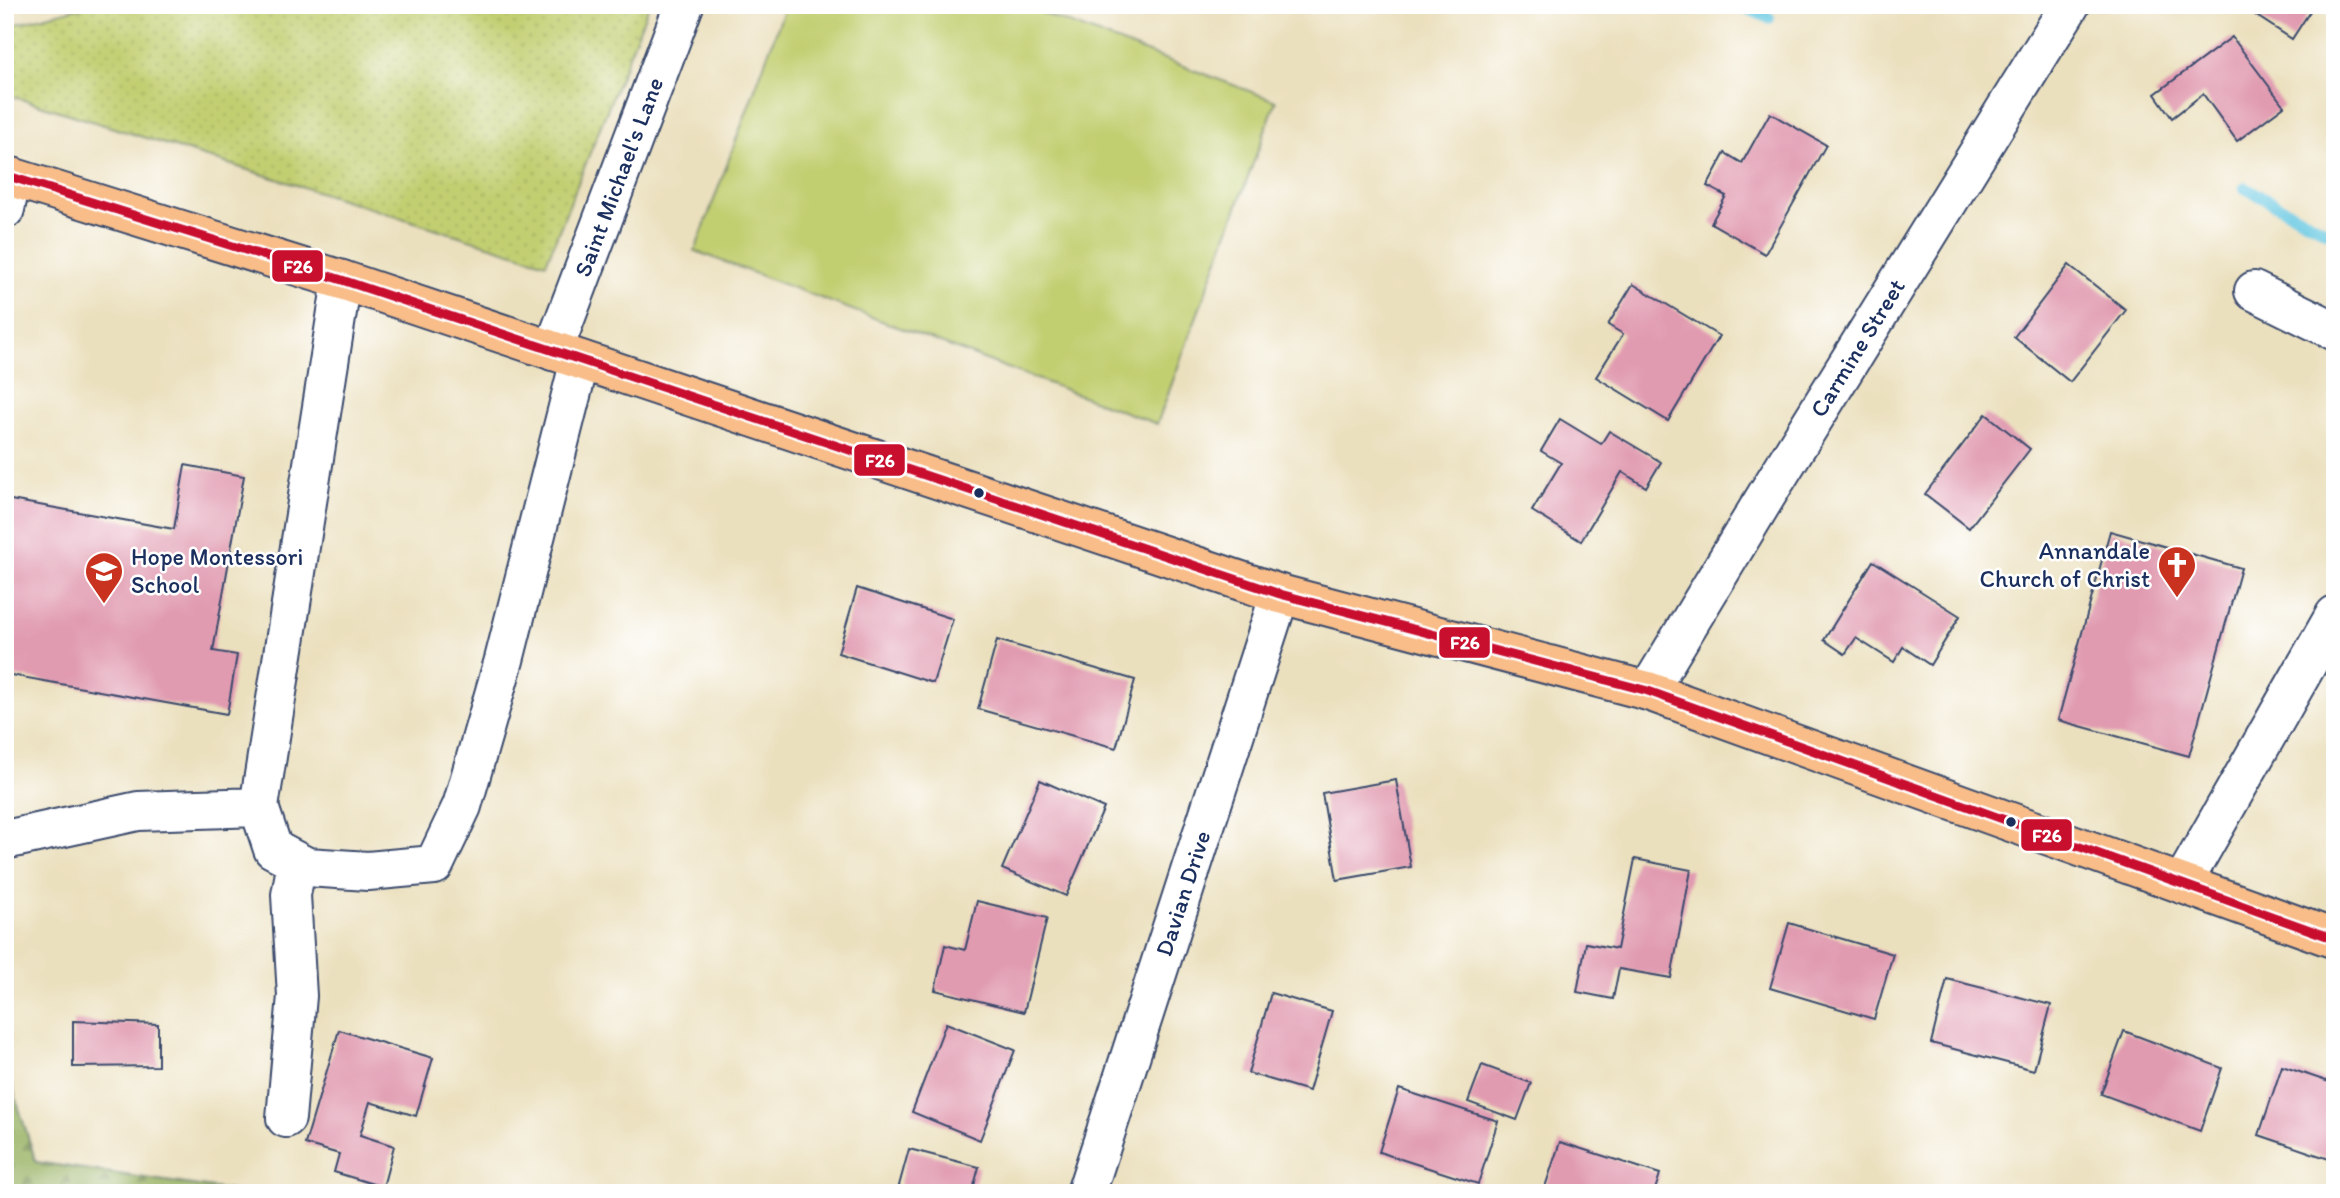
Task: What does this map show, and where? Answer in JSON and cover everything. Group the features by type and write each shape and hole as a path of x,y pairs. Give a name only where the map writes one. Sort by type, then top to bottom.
{"main road":[{"path":"8,187 342,280 1280,594 1648,691 2335,939"}],"street":[{"name":"Saint Michael's Lane","path":"307,867 368,871 435,865 462,806 507,647 567,355 684,5"},
{"name":"Carmine Street","path":"1648,691 2070,5"},
{"path":"307,867 273,849 259,807 314,472 342,280"},
{"path":"2254,291 2335,331"},
{"name":"Davian Drive","path":"1086,1193 1280,594"},
{"path":"2182,884 2335,615"},
{"path":"5,840 138,811 259,807"},
{"path":"286,1118 297,996 291,895 295,873 307,867"}],"green space":[{"path":"89,5 649,5 546,263 5,94 5,27"},
{"path":"786,5 1021,5 1276,101 1157,424 695,251"},
{"path":"5,1064 36,1162 247,1193 5,1193"}],"building":[{"path":"2240,5 2314,5 2292,39"},
{"path":"2232,37 2284,106 2237,141 2203,94 2172,118 2155,94"},
{"path":"1770,113 1826,145 1765,254 1711,223 1726,196 1707,186 1725,153 1742,163"},
{"path":"2069,265 2126,310 2070,382 2014,337"},
{"path":"1633,284 1719,336 1668,421 1596,377 1623,334 1608,325"},
{"path":"1986,414 2030,449 1969,528 1925,494"},
{"path":"1560,419 1601,444 1609,431 1661,462 1646,487 1622,472 1581,541 1532,511 1561,463 1541,451"},
{"path":"185,465 244,476 213,651 237,655 227,714 5,674 5,499 174,529"},
{"path":"2110,531 2241,568 2189,756 2058,720"},
{"path":"1873,561 1960,616 1930,665 1903,647 1894,662 1856,638 1845,654 1824,640"},
{"path":"857,588 953,619 933,683 838,653"},
{"path":"997,640 1135,680 1116,748 978,709"},
{"path":"1040,780 1104,808 1066,896 1002,869"},
{"path":"1396,780 1411,867 1337,880 1322,793"},
{"path":"1635,859 1691,870 1671,978 1619,969 1613,999 1577,992 1586,943 1617,949"},
{"path":"977,901 1047,918 1024,1012 935,990 945,945 965,950"},
{"path":"1789,923 1893,954 1874,1019 1770,988"},
{"path":"1947,979 2051,1005 2034,1070 1931,1043"},
{"path":"1271,993 1332,1011 1309,1091 1248,1073"},
{"path":"73,1021 158,1024 158,1066 73,1067"},
{"path":"946,1023 1015,1050 980,1140 912,1112"},
{"path":"339,1030 433,1058 416,1116 370,1102 360,1135 394,1146 383,1187 334,1172 339,1154 305,1144"},
{"path":"2124,1031 2222,1068 2200,1131 2101,1094"},
{"path":"1482,1065 1531,1083 1517,1120 1468,1102"},
{"path":"2282,1066 2335,1084 2335,1161 2259,1135"},
{"path":"1399,1089 1498,1121 1478,1184 1379,1152"},
{"path":"1560,1142 1660,1174 1654,1193 1543,1193"},
{"path":"909,1149 979,1167 972,1193 897,1193"}],"waterway":[{"path":"1740,5 1769,18"},
{"path":"2245,188 2335,236"}],"transit line":[{"name":"F26","path":"5,175 342,280 1280,594 1648,691 2335,939"}],"place":[{"name":"Annandale Church of Christ","path":"2177,599"},
{"name":"Hope Montessori School","path":"104,605"}]}
